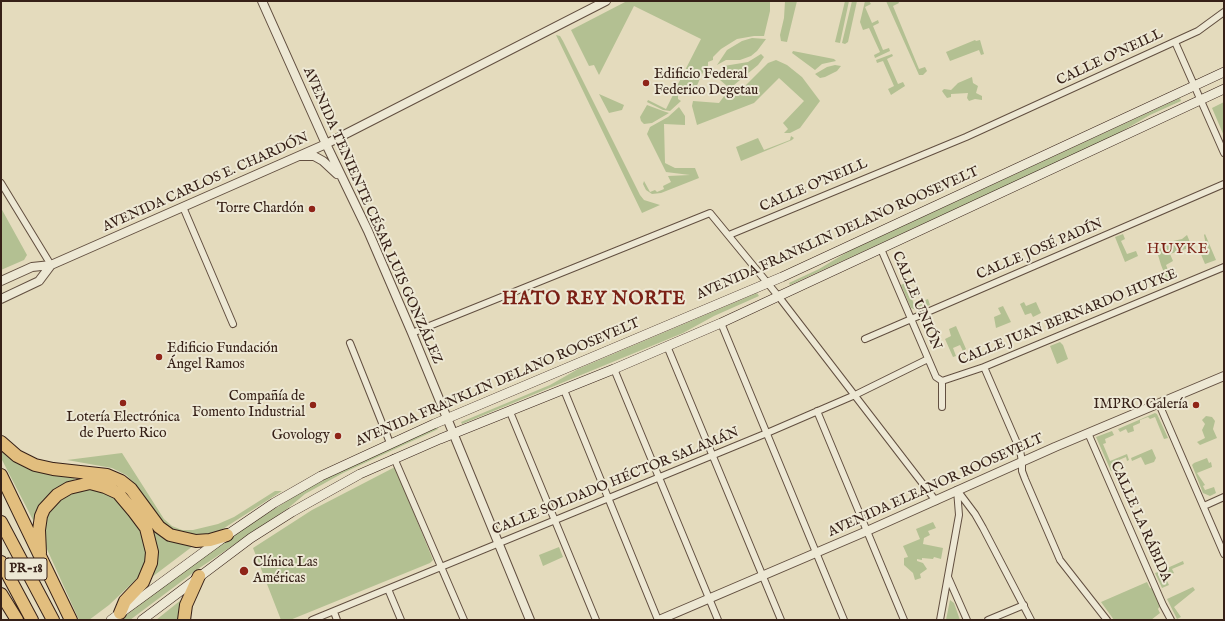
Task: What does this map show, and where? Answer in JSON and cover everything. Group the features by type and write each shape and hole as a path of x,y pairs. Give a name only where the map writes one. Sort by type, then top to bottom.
{"highway":[{"path":"1,442 17,456 35,465 54,469 107,475 121,481 131,489 159,527 170,535 196,541 210,540 227,535"},
{"path":"1,475 69,615"},
{"path":"40,553 39,530 41,516 44,509 57,495 77,485 90,484 105,487 118,493 146,528 151,543 152,557 143,582 125,601 115,617"},
{"name":"PR-18","path":"1,522 52,618"},
{"name":"PR-18","path":"1,562 32,620"},
{"path":"184,620 186,605 199,576"},
{"path":"1,594 17,620"},
{"path":"1,610 10,620"}],"main road":[{"name":"AVENIDA FRANKLIN DELANO ROOSEVELT","path":"115,617 227,535 274,503 321,476 390,443 768,283 1224,72"},
{"name":"AVENIDA FRANKLIN DELANO ROOSEVELT","path":"142,620 251,538 292,512 360,474 394,458 564,390 721,323 1224,89"}],"street":[{"name":"AVENIDA TENIENTE CÉSAR LUIS GONZÁLEZ","path":"262,1 412,333 446,419 530,620"},
{"name":"AVENIDA CARLOS E. CHARDÓN","path":"1,281 32,267 51,266 326,144 606,1"},
{"name":"CALLE O'NEILL","path":"729,235 966,137 1198,31 1224,12"},
{"path":"1175,42 1224,153"},
{"path":"298,156 314,156 323,161 345,183"},
{"path":"1,183 51,266"},
{"name":"CALLE JOSÉ PADÍN","path":"865,339 1224,184"},
{"path":"184,207 233,324"},
{"path":"412,333 706,213 712,214 779,296 936,501"},
{"name":"CALLE UNIÓN","path":"881,249 936,377 942,381"},
{"name":"AVENIDA CARLOS E. CHARDÓN","path":"1,299 39,281 51,266"},
{"name":"CALLE JUAN BERNARDO HUYKE","path":"942,381 984,367 1224,267"},
{"path":"721,323 844,620"},
{"path":"350,343 390,443"},
{"path":"668,346 781,620"},
{"name":"CALLE SOLDADO HÉCTOR SALAMÁN","path":"312,620 767,433 855,395 928,359"},
{"path":"984,367 1020,450 1023,475 1060,560 1107,620"},
{"path":"614,369 718,620"},
{"name":"AVENIDA ELEANOR ROOSEVELT","path":"658,620 936,501 957,490 1088,433 1224,376"},
{"path":"942,381 942,407"},
{"path":"564,390 658,620"},
{"path":"1159,404 1224,554"},
{"path":"817,411 904,620"},
{"path":"510,412 596,620"},
{"name":"CALLE LA RÁBIDA","path":"1088,433 1171,620"},
{"path":"394,458 464,620"},
{"path":"940,620 959,515 957,490"},
{"path":"957,490 975,514 1031,620"},
{"path":"1204,506 1224,497"},
{"path":"948,577 966,620"},
{"path":"388,589 401,620"},
{"path":"988,620 1024,605"},
{"path":"334,612 337,620"}],"green space":[{"path":"627,1 770,1 770,11 764,36 737,39 721,49 713,57 713,60 708,62 708,68 704,70 694,92 686,93 676,88 701,39 634,6 599,75 594,65 589,66 571,30"},
{"path":"785,1 797,1 787,42 781,41 780,35 784,18"},
{"path":"845,1 849,1 840,43 835,42"},
{"path":"852,1 857,1 848,42 845,44 842,43"},
{"path":"865,1 869,1 871,4 865,7 872,23 878,20 879,23 873,26 883,50 889,48 890,51 875,58 874,55 880,52 869,28 863,30 860,22"},
{"path":"886,1 898,1 899,3 893,6 919,69 925,67 927,71 923,75 919,75"},
{"path":"556,35 560,36 563,41 640,195 644,200 660,205 642,213"},
{"path":"752,38 766,39 751,56 740,60 726,60 717,65 727,50 742,41"},
{"path":"975,40 980,40 984,54 981,55 979,50 950,61 946,52"},
{"path":"793,51 834,59 836,61 822,64 815,70 792,53"},
{"path":"761,54 764,57 758,65 734,85 727,86 720,80 719,73 724,66 748,62"},
{"path":"892,54 893,56 887,59 898,84 903,82 905,86 891,95 888,89 894,86 883,61 877,63 876,60"},
{"path":"776,60 787,65 802,77 820,101 800,128 790,133 784,133 788,129 783,123 804,101 779,78 754,103 697,125 692,106 693,101 719,103 725,95 735,96 768,63"},
{"path":"835,65 841,66 837,71 825,77 820,78 815,74 827,67"},
{"path":"972,77 973,83 978,86 976,93 982,96 982,100 975,99 969,101 967,98 968,93 951,94 951,97 947,98 942,91 944,89 951,90 958,83"},
{"path":"674,93 678,95 678,99 681,101 670,111 663,110 647,102 648,100 666,109"},
{"path":"599,94 624,105 622,110 609,113"},
{"path":"1180,98 1181,101 1150,115 1112,137 790,285 789,283 819,269 849,251"},
{"path":"1224,102 1224,136 1212,108"},
{"path":"647,105 669,113 652,123 644,124 640,117"},
{"path":"679,107 685,116 685,125 664,124 665,163 675,168 695,168 699,178 661,193 652,194 646,190 643,184 644,181 650,192 655,190 657,192 664,189 663,186 671,182 668,176 690,175 666,172 647,134 650,127 668,117"},
{"path":"791,136 794,138 792,140 741,161 736,147 758,138 764,150 790,140"},
{"path":"1,208 27,255 24,260 1,270"},
{"path":"1123,234 1125,239 1121,241 1127,254 1136,251 1138,256 1125,262 1115,237"},
{"path":"1205,234 1216,260 1205,264 1200,252 1204,251 1203,247 1206,245"},
{"path":"1187,235 1192,247 1170,254 1173,261 1166,265 1170,275 1176,272 1178,276 1167,280 1158,255 1160,254 1158,249 1170,244 1169,242 1182,239"},
{"path":"905,283 914,304 928,299 930,305 916,310 911,308 901,285"},
{"path":"757,293 759,296 714,316 683,333 462,424 461,422 550,385 578,369"},
{"path":"1024,302 1026,306 1036,302 1041,313 1033,317 1031,313 1025,315 1020,304"},
{"path":"1003,306 1011,322 996,328 994,317 1001,314 998,308"},
{"path":"956,326 966,349 963,351 960,345 953,348 956,356 953,357 945,339 951,336 949,329"},
{"path":"1060,342 1063,345 1068,359 1057,364 1050,346"},
{"path":"1155,413 1157,414 1168,438 1164,439 1155,417 1150,419 1148,417 1140,420 1140,423 1133,426 1134,431 1128,433 1126,429 1120,432 1118,429"},
{"path":"1206,416 1212,417 1215,421 1213,429 1217,438 1200,445 1197,442 1205,438 1202,430 1205,424 1202,420"},
{"path":"437,427 438,429 343,473 305,494 287,509 198,569 130,620 120,620 194,563 238,532 303,491 342,470"},
{"path":"1112,431 1114,435 1105,439 1106,443 1103,444 1110,461 1127,454 1129,460 1127,461 1126,457 1114,462 1112,465 1114,469 1111,471 1096,437"},
{"path":"1,449 43,473 74,476 75,481 33,520 1,458"},
{"path":"1152,449 1156,458 1154,462 1145,465 1141,457 1132,461 1131,458"},
{"path":"122,453 164,519 172,526 182,530 193,530 218,524 234,517 275,491 282,491 218,532 208,535 194,535 174,530 164,523 135,484 126,475 112,468 67,460"},
{"path":"1207,458 1209,463 1211,462 1212,467 1197,473 1205,485 1203,486 1205,490 1214,487 1216,493 1210,496 1203,493 1192,465"},
{"path":"395,467 433,560 430,563 290,620 281,620 253,548 312,510"},
{"path":"83,489 95,489 118,499 139,525 148,557 144,572 109,605 89,620 79,620 46,547 44,533 46,519 51,510 65,496"},
{"path":"933,522 936,528 928,531 930,535 924,538 923,544 943,548 941,559 934,557 933,559 917,559 917,561 923,563 927,569 920,574 921,578 915,580 913,573 904,565 904,558 908,557 903,546 920,539 916,529"},
{"path":"150,526 197,543 148,580"},
{"path":"559,547 563,557 543,566 539,555"},
{"path":"1183,561 1184,564 1172,569 1174,573 1165,577 1169,585 1162,588 1155,573 1161,571 1162,573 1165,572 1165,569"},
{"path":"1147,582 1150,588 1154,589 1161,604 1158,609 1160,613 1151,620 1114,620 1101,602"},
{"path":"1193,587 1195,590 1174,607 1181,617 1177,619 1167,599"},
{"path":"186,596 180,620 156,620"},
{"path":"950,600 954,603 960,620 946,620"}],"place":[{"name":"Edificio Federal Federico Degetau","path":"646,83"},
{"name":"Torre Chardón","path":"312,209"},
{"name":"Edificio Fundación Ángel Ramos","path":"159,357"},
{"name":"Lotería Electrónica de Puerto Rico","path":"123,403"},
{"name":"Compañía de Fomento Industrial","path":"313,405"},
{"name":"IMPRO Galería","path":"1196,405"},
{"name":"Govology","path":"338,436"},
{"name":"Clínica Las Américas","path":"244,571"}],"district":[{"name":"HUYKE","path":"1178,250"},
{"name":"HATO REY NORTE","path":"594,300"}]}
